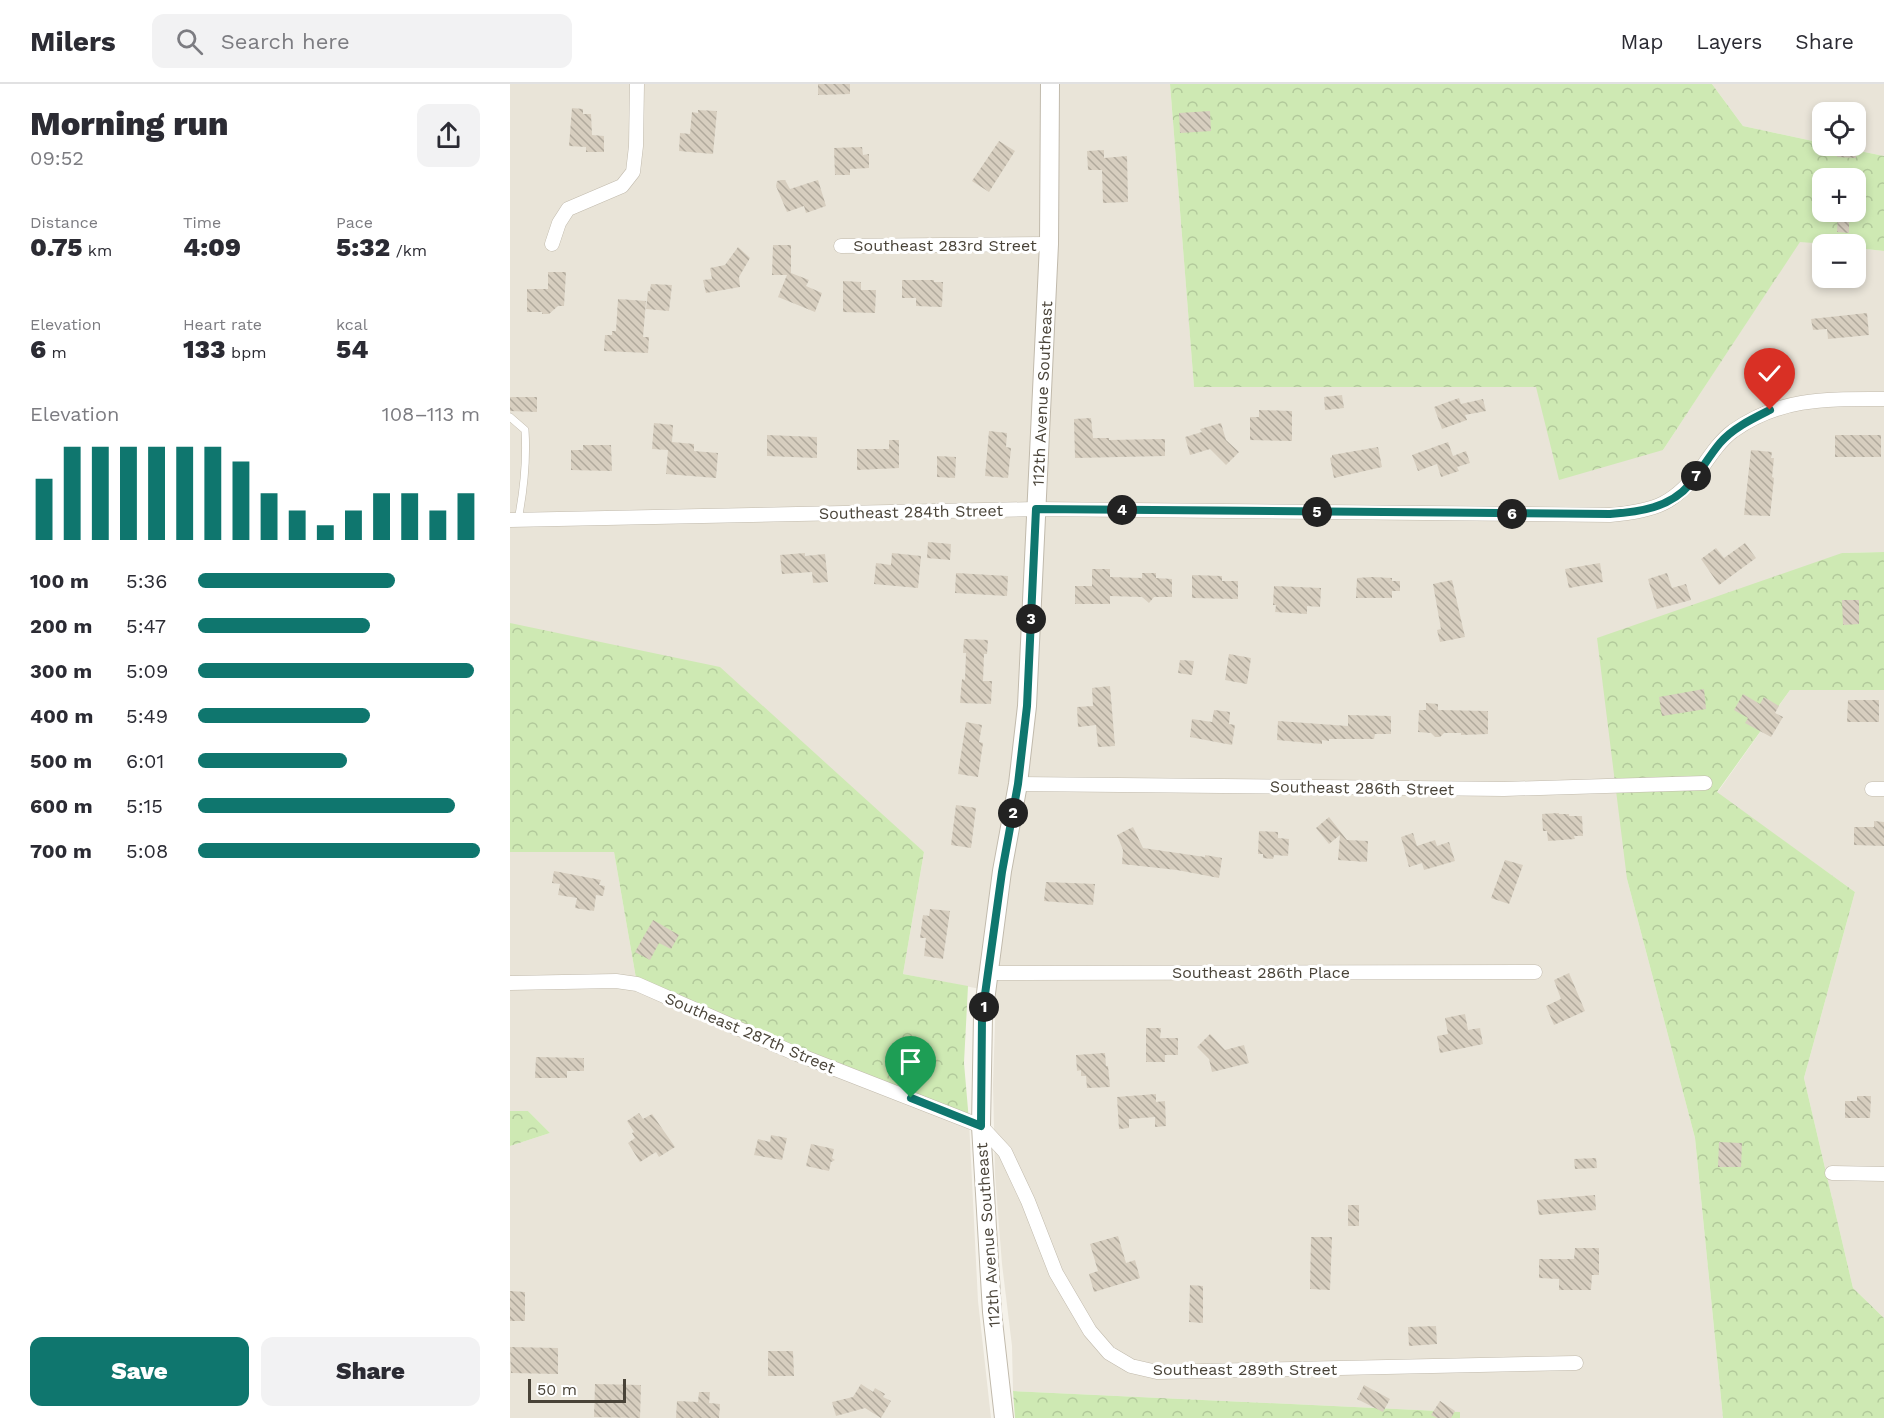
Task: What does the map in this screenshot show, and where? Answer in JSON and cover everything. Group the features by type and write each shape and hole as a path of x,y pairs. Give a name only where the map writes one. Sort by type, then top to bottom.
{"street":[{"path":"552,244 559,222 568,209 622,186 633,172 636,146 637,84"},
{"name":"112th Avenue Southeast","path":"1004,1418 992,1312 981,1126 982,1016 1002,872 1018,784 1027,706 1049,244 1050,84"},
{"name":"Southeast 283rd Street","path":"841,246 1049,244"},
{"name":"Southeast 284th Street","path":"514,520 1036,509 1610,514 1640,512 1674,498 1689,486 1720,442 1731,432 1770,410 1793,404 1832,399 1884,399"},
{"name":"Southeast 286th Street","path":"1018,784 1504,789 1705,783"},
{"name":"Southeast 286th Place","path":"987,973 1535,972"},
{"name":"Southeast 287th Street","path":"510,982 616,981 637,984 794,1053 981,1126"},
{"name":"Southeast 289th Street","path":"981,1126 1005,1152 1028,1201 1056,1273 1090,1330 1109,1353 1131,1366 1158,1372 1576,1363"},
{"path":"1832,1173 1884,1174"}],"lane":[{"path":"510,417 525,430 527,453 525,482 514,520"}],"shaded area":[{"path":"510,84 1170,84 1194,386 1537,387 1663,450 1800,241 1812,242 1812,288 1866,288 1866,249 1884,251 1884,552 1842,553 1627,879 1695,1138 1723,1418 1460,1418 1460,1412 1013,1391 1012,1346 1002,1264 995,1175 993,1085 996,992 903,974 924,852 510,623"},
{"path":"1712,84 1884,84 1884,156 1866,152 1866,102 1812,102 1812,141 1743,126"},
{"path":"1790,690 1884,690 1884,1318 1853,1288 1804,1078 1855,892 1717,793"},
{"path":"510,852 614,852 637,984 969,1121 978,1301 991,1418 510,1418 510,1146 550,1133 528,1111 510,1111"}],"green space":[{"path":"1170,84 1712,84 1743,126 1812,141 1812,156 1866,156 1866,152 1884,156 1884,251 1866,249 1866,234 1812,234 1812,243 1800,242 1663,450 1559,480 1536,387 1194,387"},
{"path":"1884,552 1884,690 1790,690 1717,792 1855,892 1804,1078 1853,1288 1884,1318 1884,1418 1723,1418 1695,1138 1627,879 1597,638 1842,553"},
{"path":"510,623 720,667 924,852 903,974 968,986 964,1063 969,1121 637,984 614,852 510,852"},
{"path":"510,1111 528,1111 550,1133 510,1146"},
{"path":"1013,1391 1460,1412 1460,1418 1015,1418"}],"building":[{"path":"818,84 850,84 850,94 818,95"},
{"path":"572,108 583,109 583,114 591,114 592,135 604,136 604,152 586,152 586,147 569,146"},
{"path":"698,110 717,111 713,154 679,151 680,133 690,134 692,112 698,113"},
{"path":"1210,111 1211,131 1180,133 1179,113"},
{"path":"999,141 1015,151 989,192 972,181"},
{"path":"862,147 863,155 869,154 869,168 850,169 850,175 835,175 834,148"},
{"path":"1104,150 1104,158 1127,156 1128,202 1103,203 1102,170 1088,170 1087,151"},
{"path":"1856,156 1856,158 1837,157"},
{"path":"785,180 790,189 818,180 826,206 806,213 804,206 787,212 776,186 777,181"},
{"path":"1838,222 1849,222 1849,233 1837,232"},
{"path":"773,245 791,245 791,273 809,280 806,286 822,293 815,312 778,297 787,275 772,275"},
{"path":"738,247 750,258 739,277 740,287 706,293 703,280 712,279 710,268 725,265"},
{"path":"548,272 566,272 564,306 558,306 549,314 527,312 527,289 548,289"},
{"path":"902,280 943,282 942,307 916,306 916,298 902,298"},
{"path":"843,281 861,282 861,290 876,290 875,313 843,312"},
{"path":"651,284 672,285 669,311 646,309"},
{"path":"618,299 646,301 643,337 649,337 648,353 604,351 605,335 612,335 612,331 616,331"},
{"path":"1867,313 1869,335 1828,339 1827,329 1813,330 1811,319"},
{"path":"1342,395 1344,408 1325,410 1324,397"},
{"path":"510,397 537,397 537,412 510,411"},
{"path":"1459,398 1461,404 1483,399 1486,411 1465,415 1467,420 1442,429 1434,407"},
{"path":"1259,410 1292,411 1292,441 1250,440 1250,417 1259,417"},
{"path":"1091,418 1093,438 1165,439 1165,456 1075,458 1074,419"},
{"path":"654,423 673,425 672,442 694,444 694,451 718,453 716,478 666,474 668,450 652,449"},
{"path":"1221,423 1226,440 1239,452 1226,465 1210,449 1190,455 1185,437 1202,432 1200,429"},
{"path":"989,431 1007,433 1006,447 1011,448 1008,478 985,476"},
{"path":"767,435 817,437 817,458 767,456"},
{"path":"1835,435 1881,435 1881,457 1835,457"},
{"path":"889,440 899,440 899,468 857,470 857,449 889,449"},
{"path":"1448,442 1453,456 1466,451 1470,463 1457,467 1459,471 1441,477 1437,464 1418,471 1412,455"},
{"path":"583,445 611,445 612,471 571,470 571,450 583,450"},
{"path":"1378,447 1382,467 1334,478 1330,458 1332,455"},
{"path":"1751,450 1772,452 1771,458 1774,458 1770,516 1744,515"},
{"path":"937,456 956,457 955,478 937,477"},
{"path":"928,542 951,544 950,560 927,558"},
{"path":"1745,543 1756,558 1719,585 1701,559 1716,548 1724,558"},
{"path":"805,553 805,556 825,554 828,582 813,583 812,572 782,574 780,555"},
{"path":"892,553 921,556 918,588 874,584 876,563 891,565"},
{"path":"1600,563 1603,582 1569,588 1565,569"},
{"path":"1092,569 1110,569 1110,577 1142,578 1142,573 1156,573 1156,578 1172,579 1172,597 1154,597 1149,603 1142,597 1110,596 1110,604 1075,604 1075,586 1092,586"},
{"path":"956,573 1008,576 1007,596 955,593"},
{"path":"1667,573 1672,588 1686,584 1691,600 1657,609 1648,579"},
{"path":"1192,575 1222,576 1222,581 1238,581 1238,599 1192,598"},
{"path":"1357,578 1392,578 1392,581 1400,581 1400,591 1392,591 1392,598 1356,598"},
{"path":"1452,580 1465,637 1440,642 1437,630 1441,629 1433,584"},
{"path":"1274,586 1321,588 1320,607 1307,606 1307,614 1275,612"},
{"path":"1842,600 1859,600 1859,624 1843,625"},
{"path":"964,639 988,640 987,654 984,654 983,681 992,681 991,704 960,703 962,679 965,680"},
{"path":"1229,654 1251,658 1247,684 1225,680"},
{"path":"1180,660 1194,661 1192,675 1178,673"},
{"path":"1110,686 1115,746 1098,747 1096,725 1078,727 1077,707 1093,706 1092,688"},
{"path":"1704,689 1706,709 1662,716 1659,697"},
{"path":"1743,694 1760,704 1764,697 1779,706 1775,713 1783,717 1771,737 1745,723 1748,718 1734,710"},
{"path":"1848,700 1879,700 1879,722 1847,722"},
{"path":"1426,703 1438,704 1438,710 1488,711 1488,734 1444,733 1440,737 1435,737 1431,733 1418,732 1419,710 1426,710"},
{"path":"1214,710 1230,712 1229,724 1235,725 1232,745 1190,737 1192,719 1212,722"},
{"path":"1348,715 1391,716 1391,734 1375,734 1374,739 1322,740 1322,744 1277,740 1278,721 1348,726"},
{"path":"966,722 982,725 979,742 983,743 978,777 958,774"},
{"path":"956,805 976,808 971,848 951,845"},
{"path":"1559,813 1582,816 1583,836 1574,836 1575,839 1548,841 1547,831 1543,831 1542,814"},
{"path":"1329,817 1347,840 1368,841 1367,862 1338,860 1340,835 1329,844 1316,828"},
{"path":"1874,821 1884,822 1884,846 1854,845 1854,827 1874,827"},
{"path":"1133,827 1143,848 1222,858 1219,878 1177,870 1122,864 1123,850 1117,835"},
{"path":"1259,831 1278,832 1278,838 1289,839 1288,856 1274,855 1273,859 1263,858 1263,854 1258,854"},
{"path":"1413,833 1417,846 1435,840 1437,846 1449,842 1455,861 1424,870 1422,863 1409,867 1401,837"},
{"path":"1505,860 1523,865 1509,904 1491,898"},
{"path":"554,871 601,880 599,885 605,886 603,896 596,895 594,911 575,908 577,898 558,895 560,884 552,883"},
{"path":"1046,882 1095,884 1093,905 1044,901"},
{"path":"930,909 950,911 943,959 924,956 926,938 920,938 923,915 929,916"},
{"path":"653,920 679,935 671,949 659,943 650,960 635,952"},
{"path":"1569,973 1585,1011 1554,1025 1546,1006 1561,999 1554,980"},
{"path":"1465,1014 1468,1030 1480,1028 1483,1044 1440,1053 1437,1036 1448,1034 1445,1018"},
{"path":"1146,1028 1161,1028 1160,1038 1178,1038 1178,1055 1165,1055 1165,1062 1146,1062"},
{"path":"1210,1034 1225,1050 1244,1045 1249,1063 1212,1072 1209,1059 1197,1047"},
{"path":"1105,1053 1110,1087 1087,1088 1086,1076 1081,1076 1081,1070 1077,1071 1076,1055"},
{"path":"536,1057 584,1058 584,1071 567,1071 567,1078 535,1078"},
{"path":"1156,1094 1156,1102 1165,1101 1166,1126 1155,1127 1155,1117 1129,1119 1129,1128 1119,1129 1117,1097"},
{"path":"1857,1096 1871,1096 1870,1118 1845,1118 1845,1101 1857,1101"},
{"path":"639,1113 643,1119 652,1114 675,1147 659,1157 656,1152 640,1162 628,1143 635,1138 627,1121"},
{"path":"771,1135 787,1138 782,1160 754,1155 758,1139 770,1142"},
{"path":"1719,1142 1742,1143 1741,1167 1718,1167"},
{"path":"811,1144 834,1149 832,1158 835,1160 831,1162 829,1171 806,1166"},
{"path":"1596,1158 1597,1168 1575,1169 1574,1159"},
{"path":"1595,1195 1596,1210 1539,1215 1537,1200"},
{"path":"1348,1205 1359,1205 1359,1226 1348,1226"},
{"path":"1118,1236 1126,1263 1135,1260 1140,1278 1094,1292 1089,1274 1098,1271 1090,1244"},
{"path":"1311,1237 1332,1237 1330,1290 1310,1289"},
{"path":"1575,1248 1599,1248 1599,1275 1592,1275 1591,1290 1559,1290 1559,1279 1539,1278 1539,1259 1574,1259"},
{"path":"1190,1285 1203,1286 1203,1323 1189,1322"},
{"path":"510,1291 525,1292 525,1321 510,1321"},
{"path":"1436,1326 1437,1344 1409,1346 1408,1327"},
{"path":"510,1347 558,1348 558,1374 511,1373"},
{"path":"768,1351 793,1351 794,1376 768,1376"},
{"path":"595,1384 641,1385 640,1418 594,1417"},
{"path":"861,1384 873,1392 875,1388 885,1394 883,1397 891,1401 881,1418 865,1408 836,1416 832,1402 853,1397"},
{"path":"1364,1385 1390,1399 1383,1412 1357,1399"},
{"path":"699,1392 710,1392 709,1403 720,1404 719,1418 676,1418 677,1401 698,1402"},
{"path":"1440,1401 1455,1411 1451,1418 1437,1418 1431,1415"}],"route":[{"path":"911,1098 981,1126 982,1016 1002,872 1018,784 1027,706 1036,509 1610,514 1640,512 1674,498 1689,486 1720,442 1731,432 1770,410"}]}
